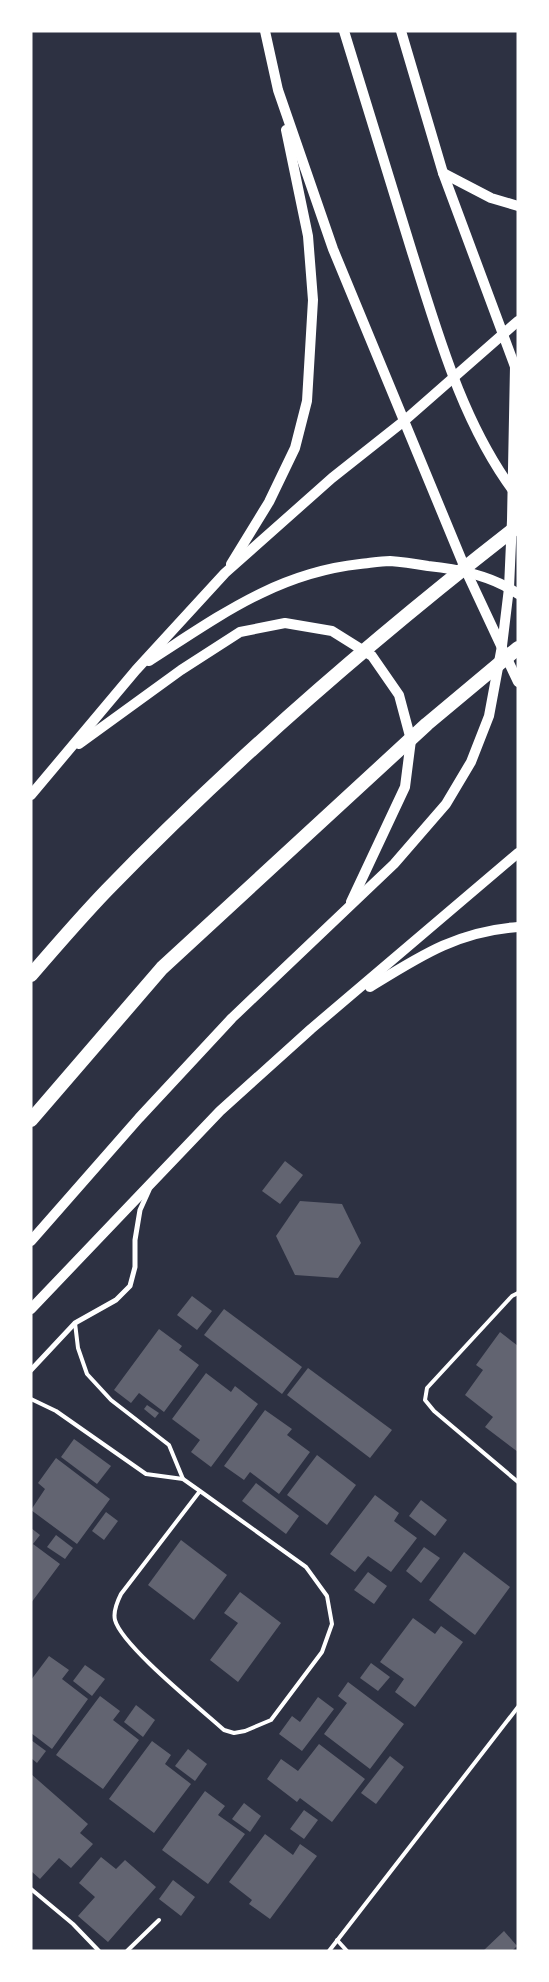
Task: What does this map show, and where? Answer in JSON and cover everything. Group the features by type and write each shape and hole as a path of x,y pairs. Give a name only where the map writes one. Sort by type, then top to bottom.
{"highway":[{"path":"31,975 107,890 219,782 358,657 447,582 518,526"},
{"path":"31,1120 162,968 427,724 518,648"}],"main road":[{"path":"225,574 269,502 296,448 307,401 314,300 308,236 265,31"},
{"path":"344,31 434,324 469,414 490,457 515,494"},
{"path":"31,1241 139,1118 232,1018 394,864 451,796 471,762 489,716 502,646 508,588 515,494 516,369 443,174 401,31"},
{"path":"278,90 334,249 468,573 518,682"},
{"path":"443,174 491,198 518,206"},
{"path":"31,795 136,670 225,574 332,478 404,421 518,321"},
{"path":"136,670 245,599 300,575 348,565 390,561 468,573 508,588 518,594"},
{"path":"66,754 181,670 240,632 286,623 332,631 372,656 399,695 411,740 405,787 347,910"},
{"path":"31,1309 220,1111 518,853"},
{"path":"338,1007 407,963 452,940 489,929 518,927"}],"street":[{"path":"31,1370 75,1323 116,1300 130,1286 135,1267 135,1240 140,1210 154,1178"}],"lane":[{"path":"518,1293 512,1296 427,1388 426,1400 434,1412 518,1482"},
{"path":"75,1323 78,1348 87,1374 111,1400 169,1445 182,1479"},
{"path":"31,1399 56,1411 146,1474 182,1479 200,1491 306,1566 327,1596 332,1624 322,1652 271,1720 245,1731 234,1733 224,1730 127,1642 114,1619 115,1607 121,1594 200,1491"},
{"path":"329,1951 518,1707"},
{"path":"31,1889 72,1924 99,1951"},
{"path":"127,1951 159,1920"},
{"path":"337,1940 347,1951"}],"building":[{"path":"285,1161 303,1175 280,1204 262,1191"},
{"path":"300,1201 342,1204 361,1243 338,1278 295,1275 276,1236"},
{"path":"192,1296 212,1311 197,1330 177,1315"},
{"path":"224,1309 302,1367 282,1394 204,1335"},
{"path":"159,1329 182,1346 179,1350 199,1365 164,1412 139,1393 131,1403 114,1390"},
{"path":"500,1332 518,1346 518,1452 485,1427 493,1417 465,1395 483,1370 476,1365"},
{"path":"308,1368 392,1430 370,1458 287,1395"},
{"path":"206,1373 231,1392 235,1386 258,1404 211,1467 191,1452 200,1440 172,1419"},
{"path":"147,1405 159,1413 155,1418 144,1409"},
{"path":"265,1410 292,1429 287,1435 310,1452 279,1494 250,1472 244,1480 224,1466"},
{"path":"74,1439 111,1466 97,1484 61,1457"},
{"path":"317,1455 356,1485 327,1525 287,1495"},
{"path":"56,1458 110,1499 77,1544 31,1510 45,1489 38,1483"},
{"path":"256,1483 299,1516 286,1534 242,1501"},
{"path":"375,1495 399,1513 394,1521 417,1538 391,1572 368,1556 355,1572 330,1554"},
{"path":"421,1500 447,1520 435,1536 409,1516"},
{"path":"106,1512 118,1521 104,1540 92,1531"},
{"path":"31,1528 40,1535 33,1544 60,1564 31,1603"},
{"path":"56,1535 73,1548 65,1559 47,1547"},
{"path":"181,1540 227,1575 194,1620 148,1585"},
{"path":"424,1547 440,1558 421,1583 406,1571"},
{"path":"464,1552 510,1587 475,1635 429,1600"},
{"path":"368,1572 387,1586 374,1604 354,1590"},
{"path":"240,1592 281,1623 238,1682 210,1660 238,1623 224,1613"},
{"path":"413,1618 435,1634 441,1626 463,1642 415,1707 395,1692 404,1679 380,1662"},
{"path":"49,1656 69,1670 62,1679 88,1699 52,1749 31,1733 31,1680"},
{"path":"371,1663 390,1677 378,1691 360,1678"},
{"path":"85,1665 105,1679 92,1696 73,1681"},
{"path":"348,1682 404,1724 370,1769 324,1734 347,1703 338,1696"},
{"path":"100,1696 120,1711 113,1720 139,1740 103,1789 56,1755"},
{"path":"318,1697 334,1709 302,1751 279,1734 292,1716 300,1722"},
{"path":"136,1705 155,1720 143,1737 124,1722"},
{"path":"31,1740 46,1751 37,1763 31,1758"},
{"path":"152,1741 171,1755 165,1764 191,1784 154,1833 109,1799"},
{"path":"319,1744 365,1779 332,1822 300,1798 297,1802 267,1779 281,1759 298,1771"},
{"path":"188,1749 207,1764 195,1781 175,1766"},
{"path":"390,1756 404,1767 376,1804 361,1793"},
{"path":"31,1774 88,1824 80,1833 93,1844 71,1868 59,1858 40,1879 31,1871"},
{"path":"205,1791 225,1806 218,1815 245,1834 208,1884 162,1850"},
{"path":"244,1803 261,1816 250,1832 232,1819"},
{"path":"304,1810 318,1820 304,1839 290,1829"},
{"path":"265,1834 293,1855 300,1844 317,1856 270,1919 249,1904 252,1900 229,1882"},
{"path":"101,1857 116,1869 125,1860 156,1887 108,1942 78,1916 95,1897 79,1883"},
{"path":"173,1880 195,1897 181,1916 159,1899"},
{"path":"504,1931 517,1946 512,1951 483,1951"}]}
